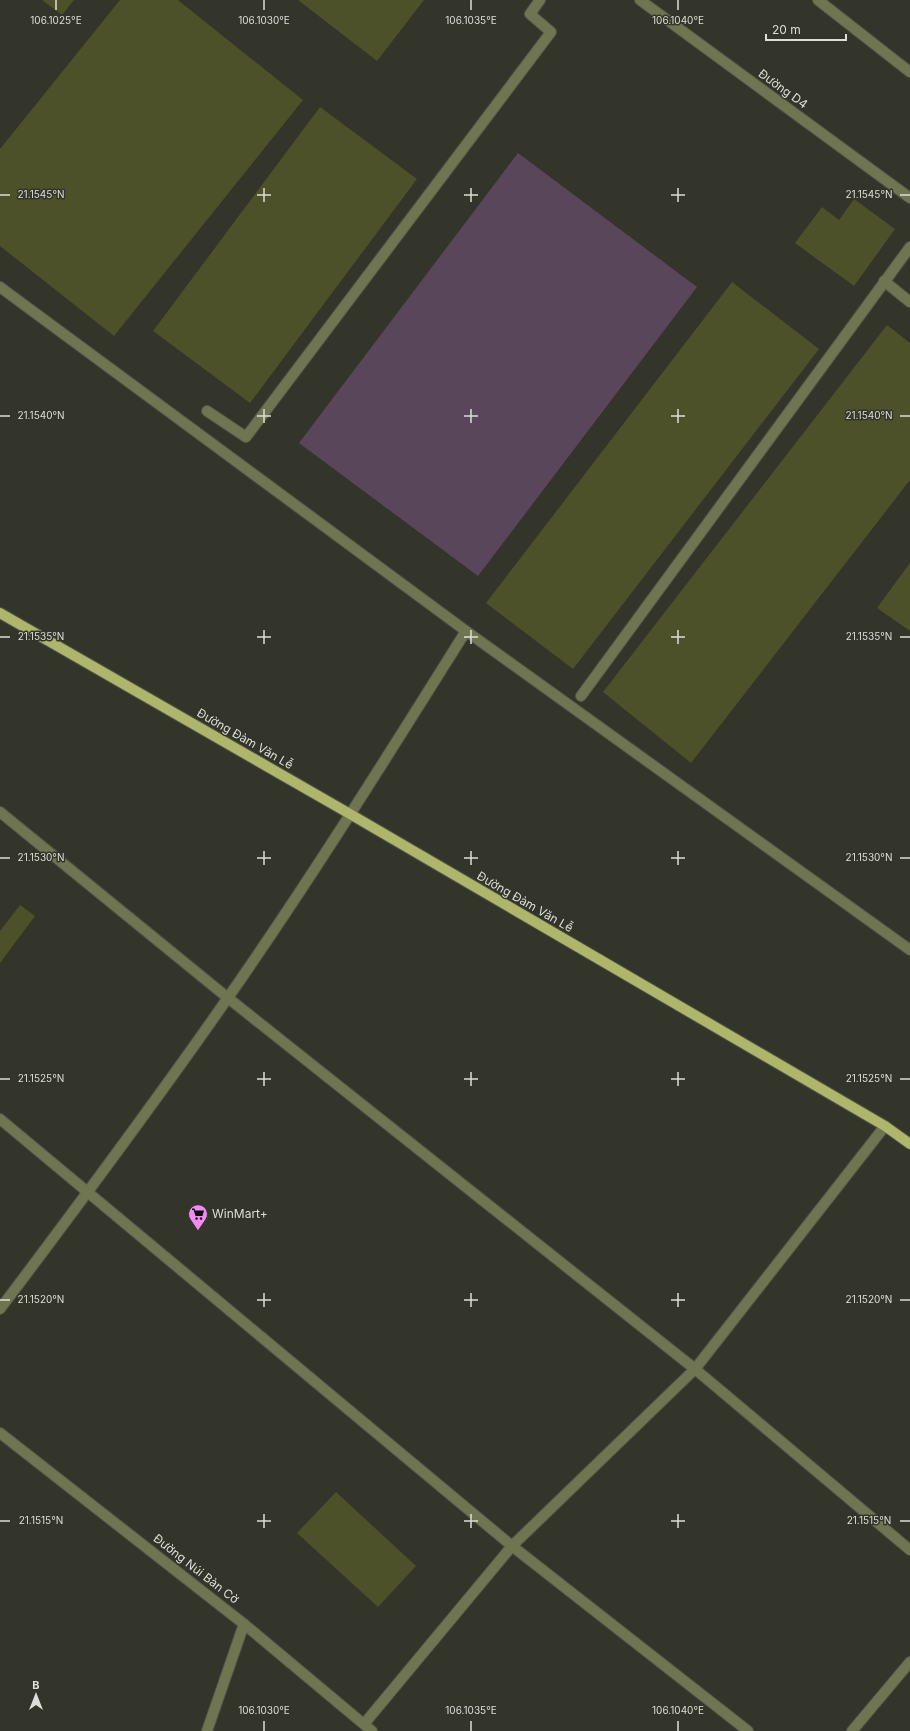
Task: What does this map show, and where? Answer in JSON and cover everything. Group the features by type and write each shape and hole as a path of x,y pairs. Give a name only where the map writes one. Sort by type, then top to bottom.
{"main road":[{"name":"Đường Đàm Văn Lễ","path":"0,613 350,814 885,1126 910,1144"}],"street":[{"path":"207,411 246,437 551,32 530,14 540,0"},
{"name":"Đường D4","path":"640,0 910,198"},
{"path":"818,0 910,72"},
{"path":"581,696 910,247"},
{"path":"884,282 910,302"},
{"path":"0,287 466,632 910,950"},
{"path":"0,1309 88,1193 228,998 350,814 466,632"},
{"path":"0,812 228,998 695,1369 910,1550"},
{"path":"0,1119 512,1546 748,1731"},
{"path":"364,1724 512,1546 695,1369 885,1126"},
{"name":"Đường Núi Bàn Cờ","path":"0,1433 244,1624 372,1731"},
{"path":"207,1731 244,1624"},
{"path":"852,1731 910,1662"}],"shaded area":[{"path":"518,153 697,287 478,576 299,443"}],"building":[{"path":"42,0 74,0 62,15"},
{"path":"120,0 178,0 303,100 114,336 0,246 0,149"},
{"path":"298,0 424,0 377,61"},
{"path":"320,107 417,179 250,403 153,331"},
{"path":"854,199 895,229 854,286 795,243 822,207 839,220"},
{"path":"732,282 819,349 573,669 486,603"},
{"path":"887,325 910,343 910,480 691,763 603,692"},
{"path":"910,563 910,631 877,608"},
{"path":"20,905 35,916 0,963 0,931"},
{"path":"336,1492 416,1566 378,1607 297,1533"}],"place":[{"name":"WinMart+","path":"198,1231"}]}
